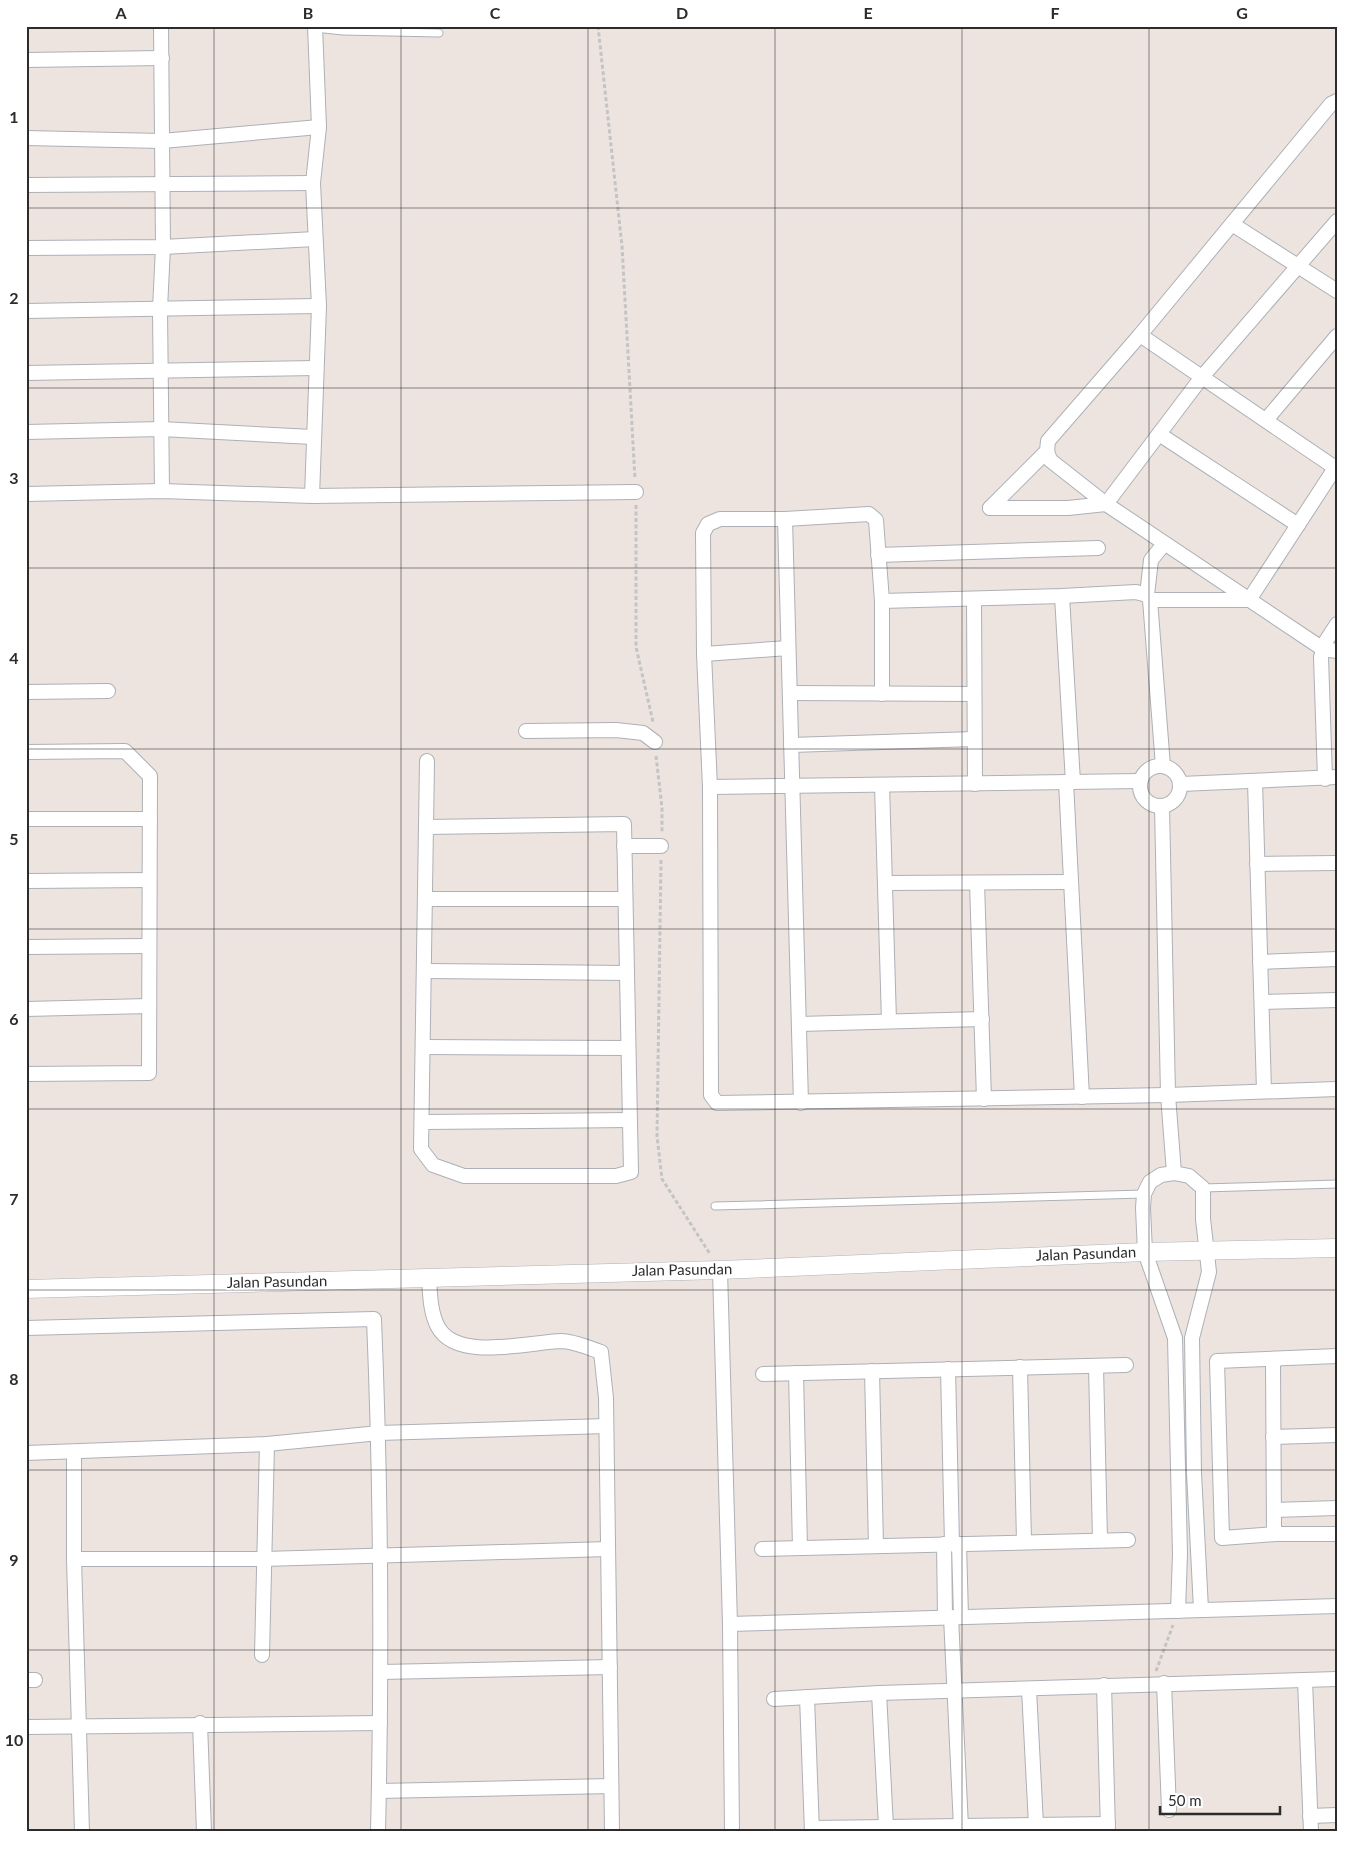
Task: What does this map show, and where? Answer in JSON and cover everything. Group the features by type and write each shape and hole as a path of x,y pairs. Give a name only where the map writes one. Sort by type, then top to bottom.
{"street":[{"path":"161,26 163,247 160,309 162,491"},
{"path":"312,496 319,306 313,183 319,127 315,27"},
{"path":"26,60 162,58"},
{"path":"1330,650 1164,544 1106,504 1050,460 1047,451 1048,441 1140,335 1331,104 1337,101"},
{"path":"26,138 162,141 319,127"},
{"path":"26,184 313,183"},
{"path":"1047,451 990,508 1068,508 1106,504 1202,377 1337,221"},
{"path":"1232,224 1337,291"},
{"path":"26,248 163,247 315,239"},
{"path":"26,310 319,306"},
{"path":"1140,335 1336,467 1250,600"},
{"path":"1266,420 1337,336"},
{"path":"26,373 316,368"},
{"path":"26,432 161,430 313,437"},
{"path":"1159,434 1298,525"},
{"path":"26,494 162,491 312,496 636,492"},
{"path":"882,694 882,601 876,520 873,516 868,514 785,518 720,518 704,528 704,654 710,787 711,1096 721,1105 1168,1096 1337,1089"},
{"path":"785,518 801,1103"},
{"path":"1163,766 1149,597 1151,560 1164,544"},
{"path":"878,555 1098,548"},
{"path":"882,601 1136,592 1149,597 1250,600"},
{"path":"1062,596 1070,782 1071,882 1082,1097"},
{"path":"974,599 975,784"},
{"path":"1180,784 1331,778 1321,664 1330,650 1337,624"},
{"path":"704,654 788,648"},
{"path":"26,692 108,691"},
{"path":"790,694 974,694"},
{"path":"526,731 616,730 643,733 655,742"},
{"path":"791,745 974,739"},
{"path":"26,752 125,751 150,776 149,1073 26,1074"},
{"path":"426,828 624,824 631,1172 616,1176 464,1176 433,1166 421,1149 423,1122 425,899 426,828 427,761"},
{"path":"1163,766 1172,770 1180,784 1178,796 1171,803 1162,806 1152,805 1144,799 1140,790 1140,781 1145,772 1153,767 1163,766"},
{"path":"710,787 1140,781"},
{"path":"1255,782 1260,962 1263,1002 1264,1091"},
{"path":"882,785 889,1022"},
{"path":"1162,806 1168,1096 1174,1173"},
{"path":"26,819 150,819"},
{"path":"624,846 661,846"},
{"path":"1257,864 1337,863"},
{"path":"26,881 149,880"},
{"path":"885,883 1071,882"},
{"path":"977,883 984,1099"},
{"path":"425,899 625,899"},
{"path":"26,947 149,946"},
{"path":"1260,962 1337,959"},
{"path":"425,971 626,973"},
{"path":"1263,1002 1337,1000"},
{"path":"26,1009 149,1006"},
{"path":"799,1024 982,1019"},
{"path":"424,1047 628,1048"},
{"path":"423,1122 629,1120"},
{"path":"1178,1610 1180,1554 1175,1338 1146,1252 1144,1194 1150,1182 1161,1175 1174,1173 1188,1176 1203,1188 1203,1219 1209,1272 1192,1338 1194,1473 1201,1610"},
{"name":"Jalan Pasundan","path":"26,1288 720,1270 1146,1252 1337,1248"},
{"path":"720,1270 730,1624 732,1832"},
{"path":"429,1278 431,1303 438,1327 454,1343 503,1348 563,1341 601,1352 606,1426 612,1832"},
{"path":"26,1328 374,1319 379,1433 381,1556 378,1832"},
{"path":"1337,1356 1276,1360 1217,1360 1222,1538 1276,1534 1337,1534"},
{"path":"1276,1360 1273,1363 1274,1510 1276,1534"},
{"path":"763,1374 1126,1365"},
{"path":"1096,1366 1100,1540"},
{"path":"1020,1367 1024,1542"},
{"path":"948,1369 952,1617 961,1827"},
{"path":"872,1371 876,1546"},
{"path":"796,1373 800,1548"},
{"path":"26,1453 267,1444 379,1433 606,1426"},
{"path":"1273,1437 1337,1435"},
{"path":"262,1655 267,1444"},
{"path":"74,1452 74,1559 82,1832"},
{"path":"1274,1510 1337,1508"},
{"path":"762,1549 1128,1540"},
{"path":"74,1559 264,1559 608,1550"},
{"path":"730,1624 1337,1606"},
{"path":"381,1672 610,1667"},
{"path":"1305,1680 1311,1832"},
{"path":"774,1698 1104,1685 1337,1680"},
{"path":"1158,1684 1169,1810"},
{"path":"807,1697 812,1830 1036,1825 1108,1828 1104,1685"},
{"path":"1029,1689 1036,1825"},
{"path":"879,1693 886,1828"},
{"path":"26,1727 200,1723 380,1723"},
{"path":"200,1723 204,1832"},
{"path":"379,1791 611,1786"},
{"path":"1310,1816 1337,1815"}],"lane":[{"path":"315,27 343,31 440,32"},
{"path":"1203,1188 1337,1184"},
{"path":"715,1206 1144,1194"}],"path":[{"path":"598,26 622,246 636,492 636,647 651,708 662,808 657,1136 662,1179 676,1204 693,1224 720,1270"},
{"path":"1158,1684 1178,1610"}]}
